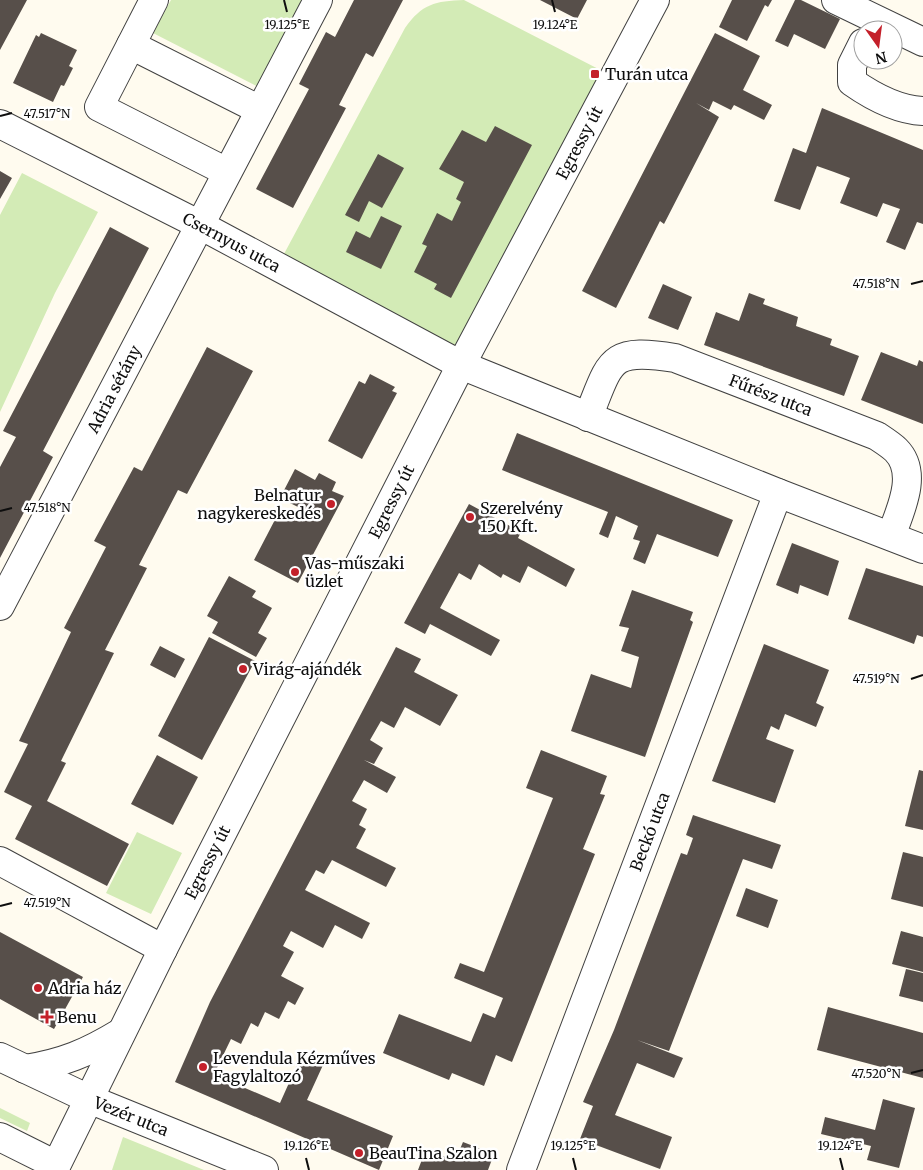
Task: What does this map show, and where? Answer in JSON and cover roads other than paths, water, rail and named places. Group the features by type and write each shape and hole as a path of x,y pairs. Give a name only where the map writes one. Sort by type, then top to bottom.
{"street":[{"path":"154,0 99,107 227,172"},
{"name":"Adria sétány","path":"0,606 318,0"},
{"name":"Egressy út","path":"55,1168 120,1034 461,365 655,0"},
{"path":"836,0 857,20"},
{"path":"903,38 923,42"},
{"path":"131,45 260,110"},
{"path":"853,64 852,82 866,92 912,111 923,111"},
{"name":"Csernyus utca","path":"0,124 200,225 461,365"},
{"name":"Fűrész utca","path":"588,417 609,366 624,356 645,353 675,358 877,436 898,451 908,472 904,500 891,536"},
{"path":"461,365 778,493 923,548"},
{"name":"Beckó utca","path":"521,1170 778,493"},
{"path":"0,861 163,949"},
{"path":"25,1069 54,1064 77,1057 120,1034"},
{"name":"Vezér utca","path":"0,1057 89,1099 264,1170"},
{"path":"0,1137 55,1168"}],"place":[{"name":"Turán utca","path":"595,74"},
{"name":"Belnatur nagykereskedés","path":"331,504"},
{"name":"Szerelvény 150 Kft.","path":"470,517"},
{"name":"Vas-műszaki üzlet","path":"295,572"},
{"name":"Virág-ajándék","path":"243,669"},
{"name":"Adria ház","path":"38,988"},
{"name":"Benu","path":"47,1017"},
{"name":"Levendula Kézműves Fagylaltozó","path":"203,1067"},
{"name":"BeauTina Szalon","path":"359,1153"}]}
